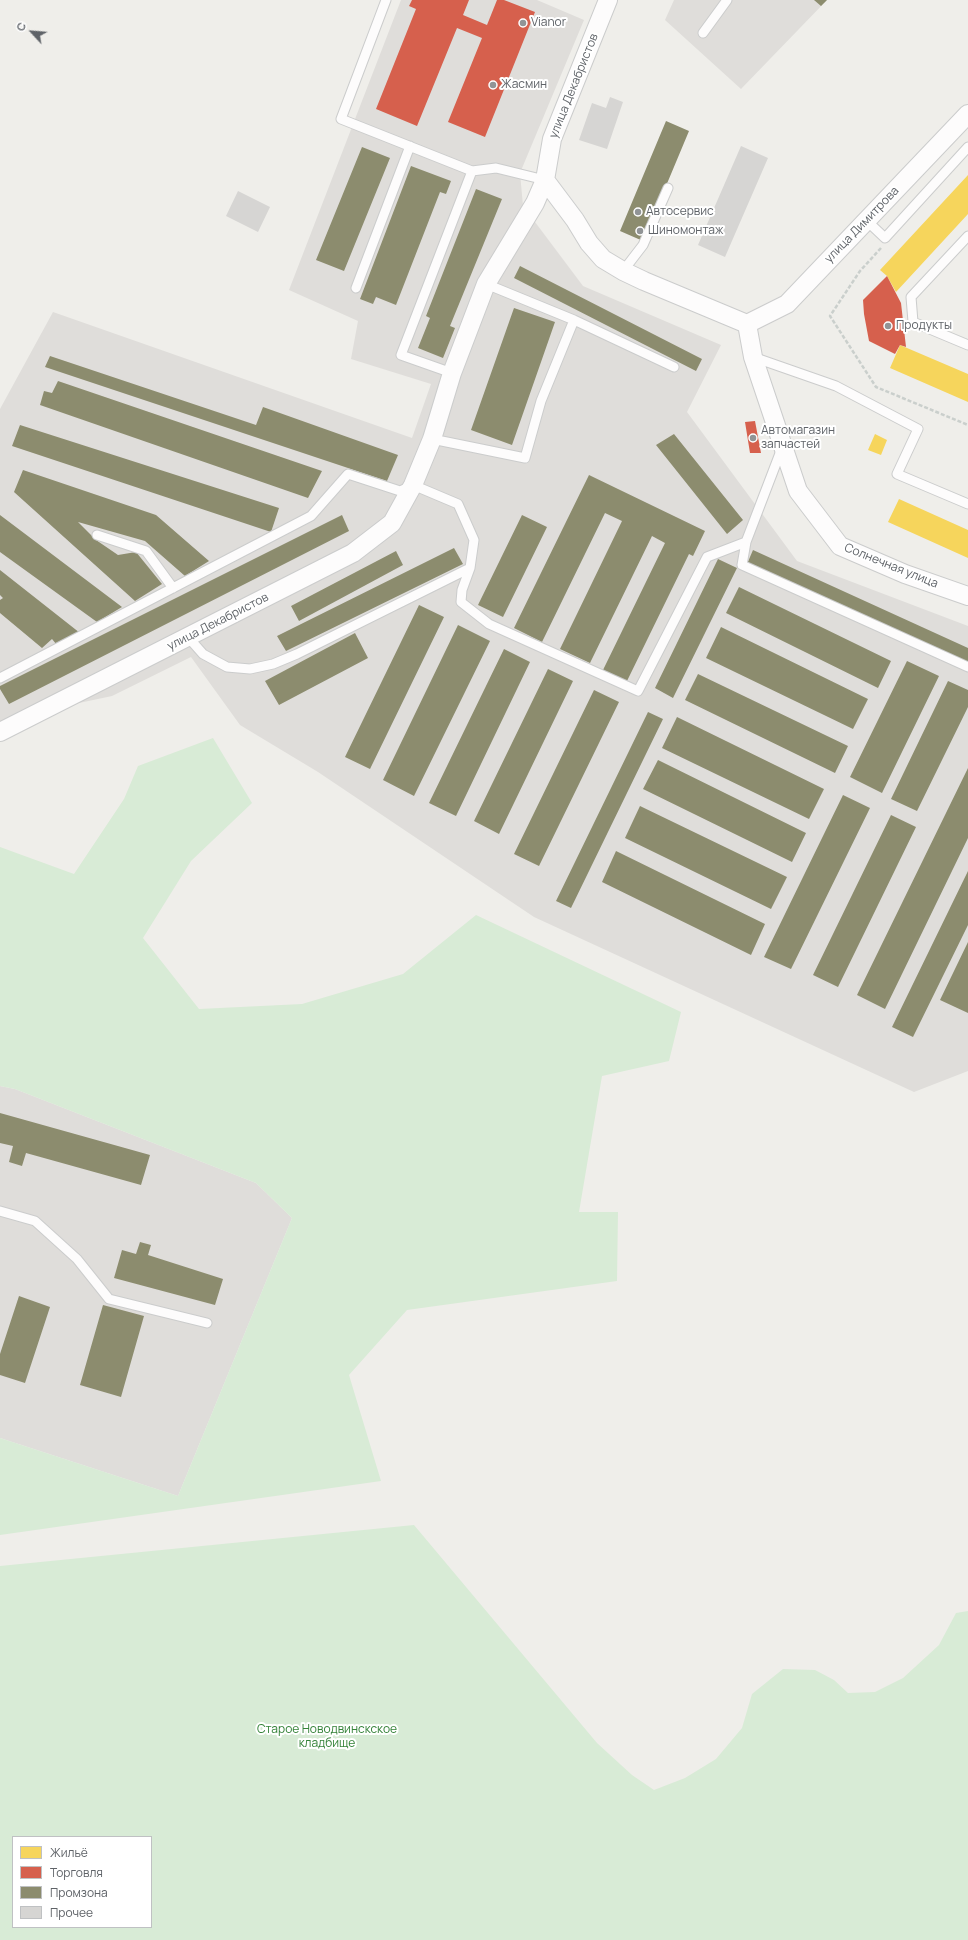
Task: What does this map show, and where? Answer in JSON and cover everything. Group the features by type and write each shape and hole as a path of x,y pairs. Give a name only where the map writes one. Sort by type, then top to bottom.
{"street":[{"name":"улица Декабристов","path":"0,732 353,553 392,524 413,485 432,439 452,373 486,284 535,203 545,180 552,139 608,0"},
{"name":"улица Димитрова","path":"748,324 787,304 968,114"},
{"path":"545,180 590,243 603,258 623,271 748,324"},
{"name":"Солнечная улица","path":"748,324 753,357 798,491 840,546 905,574 968,596"}],"lane":[{"path":"386,0 341,119 472,171 496,168 545,180"},
{"path":"703,33 727,0"},
{"path":"356,288 410,146"},
{"path":"866,220 885,238 968,147"},
{"path":"452,373 401,354 472,171"},
{"path":"623,271 643,245 668,188"},
{"path":"968,236 910,297 913,322 968,345"},
{"path":"486,284 574,320 674,367"},
{"path":"432,439 525,458 541,401 574,320"},
{"path":"753,357 836,386 918,429 897,474 968,504"},
{"path":"783,446 746,542 742,565 968,667"},
{"path":"0,678 311,516 348,474 400,491 413,485 458,504 474,540 470,568 462,590 461,602 489,624 624,687 638,691 707,557 746,542"},
{"path":"97,535 146,551 173,588"},
{"path":"188,637 203,654 227,667 250,669 265,666 297,654 470,568"},
{"path":"0,1211 35,1221 77,1259 110,1299 208,1323"}],"path":[{"path":"887,242 860,271 830,316 876,387 968,425"}],"shaded area":[{"path":"401,0 537,0 584,20 520,173 523,206 583,286 721,345 687,412 797,561 968,626 968,1071 914,1092 534,917 318,772 240,725 191,657 112,696 46,710 0,732 0,409 53,312 412,438 431,384 351,359 358,321 289,290"},
{"path":"674,0 827,0 741,89 665,20"},
{"path":"0,1086 15,1089 256,1183 292,1218 178,1496 0,1438"}],"green space":[{"path":"213,738 252,803 191,861 143,938 199,1009 302,1004 403,974 476,915 681,1012 669,1061 602,1076 579,1212 618,1212 617,1281 407,1310 349,1375 381,1481 0,1535 0,1438 178,1496 292,1218 256,1183 15,1089 0,1086 0,847 74,874 124,799 138,766"},
{"name":"Старое Новодвинскское кладбище","path":"414,1525 597,1743 632,1775 654,1790 685,1778 716,1759 742,1728 752,1694 783,1669 815,1670 834,1680 848,1693 875,1692 903,1678 939,1645 956,1613 968,1611 968,1940 0,1940 0,1566"}],"building: Жильё":[{"path":"968,175 968,214 896,292 887,276 880,270"},
{"path":"900,345 968,374 968,402 890,368"},
{"path":"875,434 887,440 881,455 868,450"},
{"path":"899,499 968,530 968,558 888,522"}],"building: Торговля":[{"path":"412,0 469,0 463,15 487,25 497,0 504,0 535,12 485,137 448,122 482,38 457,28 417,126 376,109 416,9 409,6"},
{"path":"887,276 901,303 906,347 900,345 895,354 869,341 864,314 863,300"},
{"name":"Автомагазин запчастей","path":"755,421 761,453 750,453 745,422"}],"building: Промзона":[{"path":"814,0 827,0 821,6"},
{"path":"666,121 689,131 643,241 620,231"},
{"path":"362,147 390,158 344,271 316,260"},
{"path":"411,166 451,181 446,194 440,192 396,305 376,297 373,304 360,299"},
{"path":"476,189 502,199 450,326 455,328 443,358 418,348 430,318 426,316"},
{"path":"520,266 702,359 696,371 514,278"},
{"path":"514,308 555,322 512,445 471,430"},
{"path":"50,356 256,425 263,407 398,455 387,481 45,367"},
{"path":"58,381 322,471 308,498 40,405 44,391 52,393"},
{"path":"20,425 279,508 271,532 12,446"},
{"path":"674,434 743,520 727,534 656,445"},
{"path":"23,470 156,515 209,561 185,576 145,541 78,522 96,540 118,555 136,552 162,584 135,601 14,492"},
{"path":"589,475 705,531 693,556 689,554 627,681 603,670 665,543 652,536 590,663 560,649 622,521 605,513 542,642 514,628"},
{"path":"0,515 122,607 97,622 0,552"},
{"path":"342,515 349,531 9,704 0,689 0,686"},
{"path":"522,515 547,527 503,617 478,605"},
{"path":"454,548 463,564 286,651 277,636"},
{"path":"753,550 968,648 968,664 747,564"},
{"path":"396,551 403,565 299,621 291,606"},
{"path":"718,559 737,568 673,698 655,688"},
{"path":"0,570 80,633 57,645 52,639 42,648 0,613 0,600 3,598 0,595"},
{"path":"739,587 891,661 878,688 726,613"},
{"path":"419,605 444,617 370,769 345,757"},
{"path":"458,625 490,641 414,796 383,780"},
{"path":"721,627 868,699 853,729 706,658"},
{"path":"355,633 368,658 279,705 265,681"},
{"path":"504,649 530,662 456,816 429,803"},
{"path":"907,661 939,676 882,793 850,777"},
{"path":"548,669 573,681 499,834 474,821"},
{"path":"698,674 848,746 835,773 685,700"},
{"path":"948,681 968,690 968,707 917,811 891,799"},
{"path":"594,690 619,702 539,866 514,854"},
{"path":"648,712 663,719 571,908 556,901"},
{"path":"677,717 824,789 809,819 662,748"},
{"path":"658,760 806,833 792,862 643,789"},
{"path":"968,768 968,838 885,1009 857,995"},
{"path":"843,795 870,808 791,969 764,957"},
{"path":"640,806 787,877 771,909 625,838"},
{"path":"891,815 916,827 838,987 813,975"},
{"path":"616,851 765,924 751,955 602,882"},
{"path":"968,871 968,925 913,1037 892,1027"},
{"path":"968,942 968,1013 940,1000"},
{"path":"0,1113 150,1155 141,1185 26,1153 22,1166 9,1162 13,1146 0,1143"},
{"path":"140,1242 151,1245 148,1255 223,1279 215,1305 114,1278 122,1250 136,1254"},
{"path":"19,1296 50,1307 25,1383 0,1375 0,1354"},
{"path":"103,1305 144,1316 121,1397 80,1385"}],"building: Прочее":[{"path":"610,97 623,102 607,149 579,140 592,103 606,108"},
{"path":"741,146 768,158 725,257 698,245"},
{"path":"238,191 270,207 258,232 226,216"}],"place":[{"name":"Vianor","path":"523,23"},
{"name":"Жасмин","path":"493,85"},
{"name":"Автосервис","path":"638,212"},
{"name":"Шиномонтаж","path":"640,231"},
{"name":"Продукты","path":"888,326"},
{"name":"Автомагазин запчастей","path":"753,438"}]}
